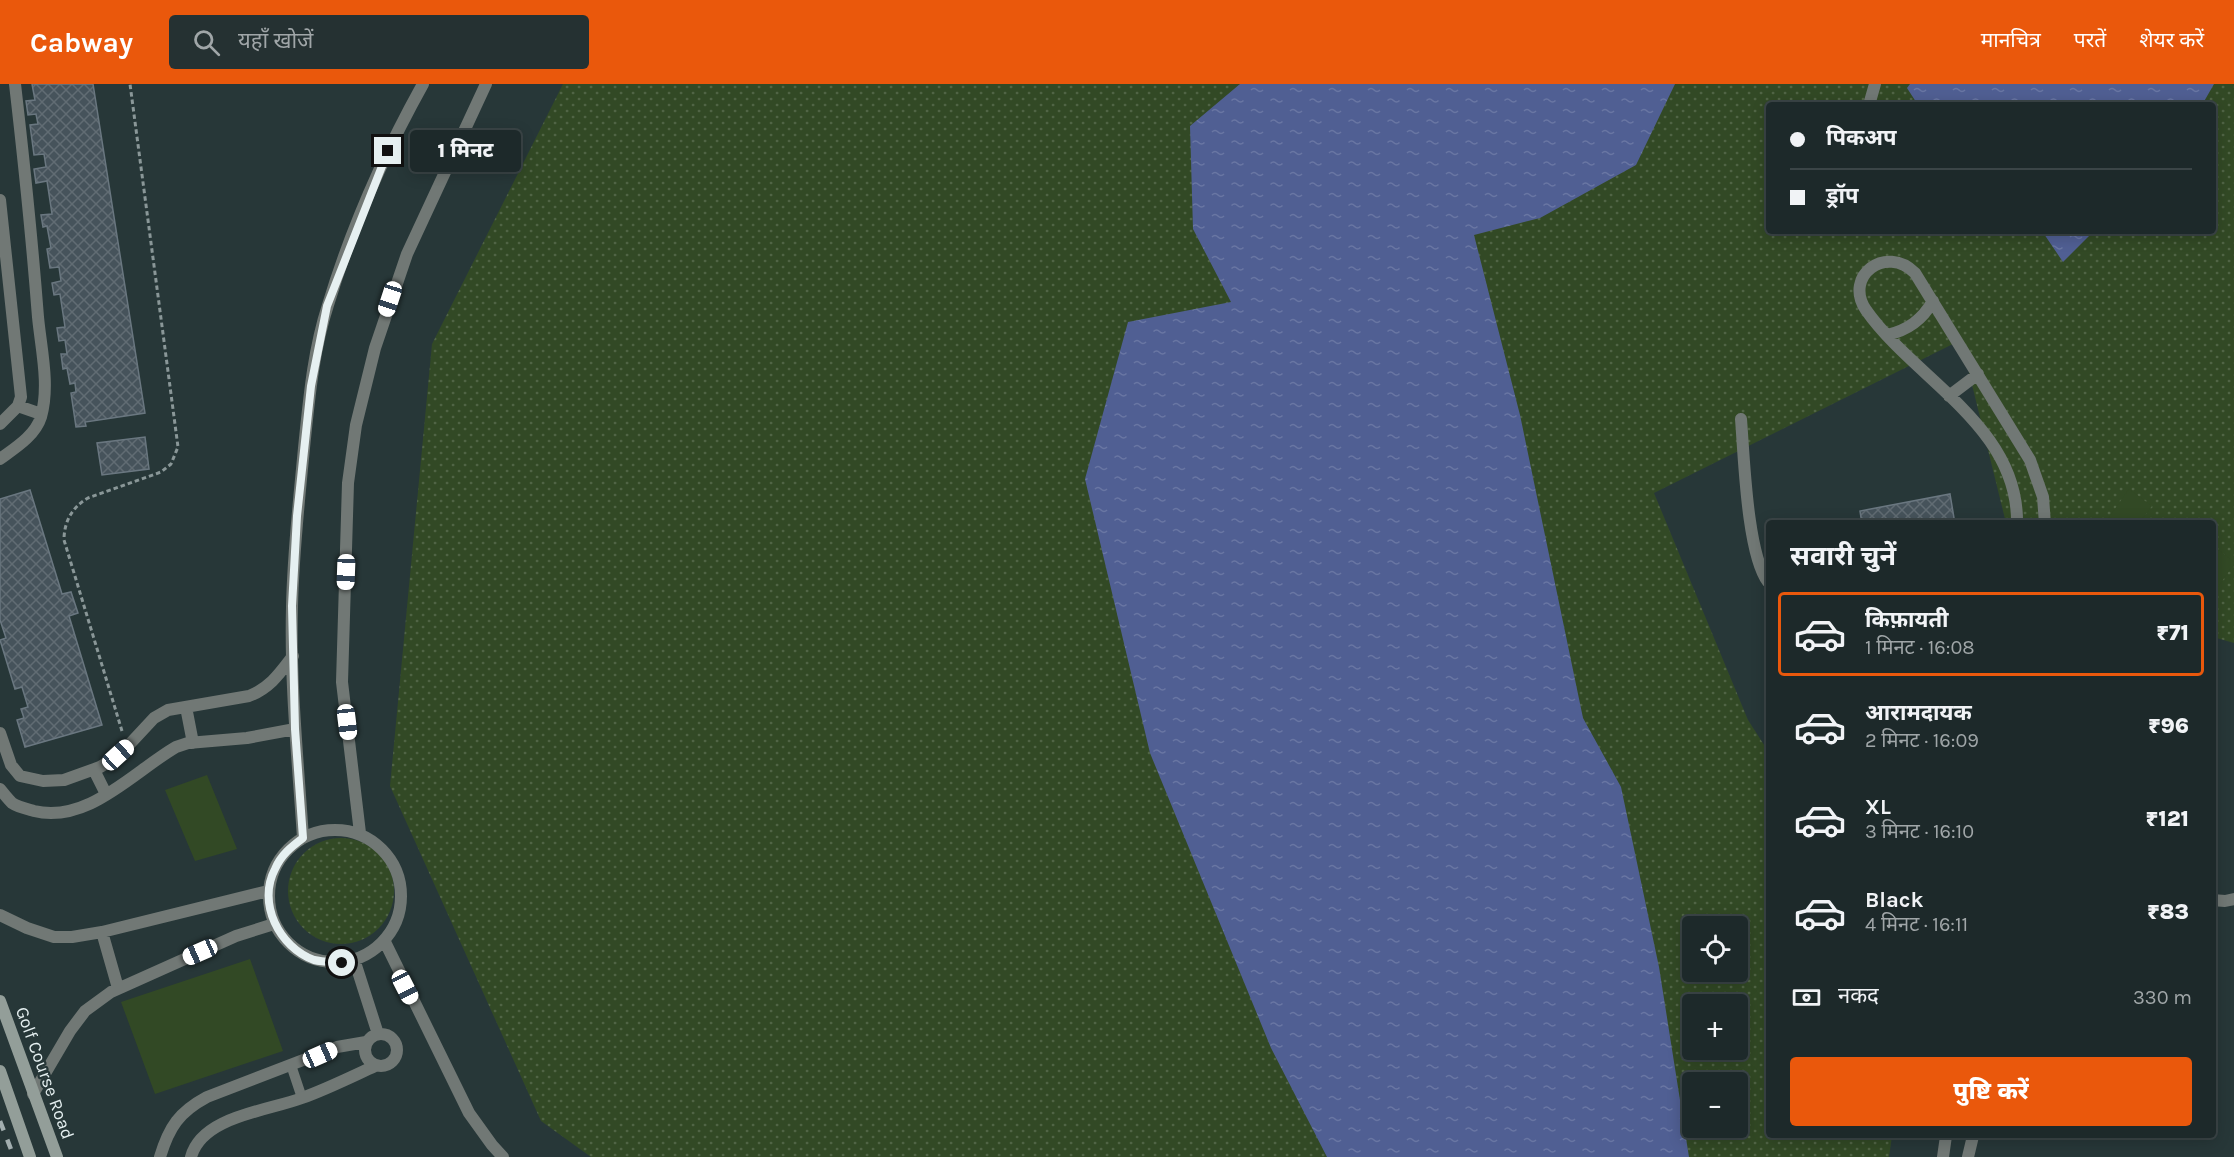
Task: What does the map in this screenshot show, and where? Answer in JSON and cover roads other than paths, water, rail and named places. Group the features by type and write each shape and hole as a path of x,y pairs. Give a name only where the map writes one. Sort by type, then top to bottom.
{"street":[{"path":"0,459 23,442 40,420 44,402 44,371 15,84"},
{"path":"303,838 295,729 292,606 297,516 311,386 327,306 388,151 423,84"},
{"path":"360,833 342,682 348,483 357,425 375,348 407,254 486,84"},
{"path":"1870,102 1875,84"},
{"path":"0,200 21,398 18,406 0,424"},
{"path":"2017,520 2014,494 2007,468 1999,453 1976,424 1887,335 1861,301 1861,282 1872,267 1890,261 1908,266 1933,301 2030,460 2043,497 2045,520"},
{"path":"1887,335 1914,324 1933,301"},
{"path":"1949,396 1978,374"},
{"path":"18,406 41,414"},
{"path":"1741,418 1752,526 1758,560 1766,578"},
{"path":"0,733 6,767 20,776 43,781 64,780 110,762 154,718 168,710 249,696 261,691 275,680 293,656"},
{"path":"186,707 193,743"},
{"path":"0,789 14,804 47,814 75,811 106,794 176,747 193,743 248,738 295,729"},
{"path":"94,770 106,794"},
{"path":"328,830 360,833 378,845 395,866 402,892 399,919 385,942 365,956 342,963 315,960 291,946 274,924 269,908 268,891 274,870 286,852 303,838 328,830"},
{"path":"0,915 27,928 54,937 102,932 268,891"},
{"path":"2216,900 2234,899"},
{"path":"33,1094 70,1031 85,1011 118,988 236,936 274,924"},
{"path":"102,932 118,988"},
{"path":"385,942 469,1113 503,1157"},
{"path":"354,959 378,1034"},
{"name":"Golf Course Road","path":"0,1001 57,1157"},
{"path":"160,1157 166,1137 188,1108 207,1097 337,1047 366,1042 378,1034 387,1035 394,1040 398,1048 392,1064 383,1067 375,1066 367,1060 364,1052 366,1042"},
{"path":"191,1157 203,1137 220,1124 302,1098 375,1066"},
{"path":"0,1071 30,1157"},
{"path":"1943,1157 1946,1138"},
{"path":"1968,1157 1972,1138"}],"lane":[{"path":"291,1065 302,1098"}],"water":[{"path":"1240,84 1675,84 1636,165 1540,218 1474,235 1520,415 1583,718 1621,787 1659,967 1682,1113 1682,1138 1686,1138 1689,1157 1327,1157 1271,1048 1150,753 1085,479 1128,322 1231,302 1193,229 1190,126"},
{"path":"1910,84 2214,84 2204,102 1916,102 1907,88"},
{"path":"2044,234 2091,234 2063,262"}],"railway":[{"path":"0,1121 14,1157"}]}
